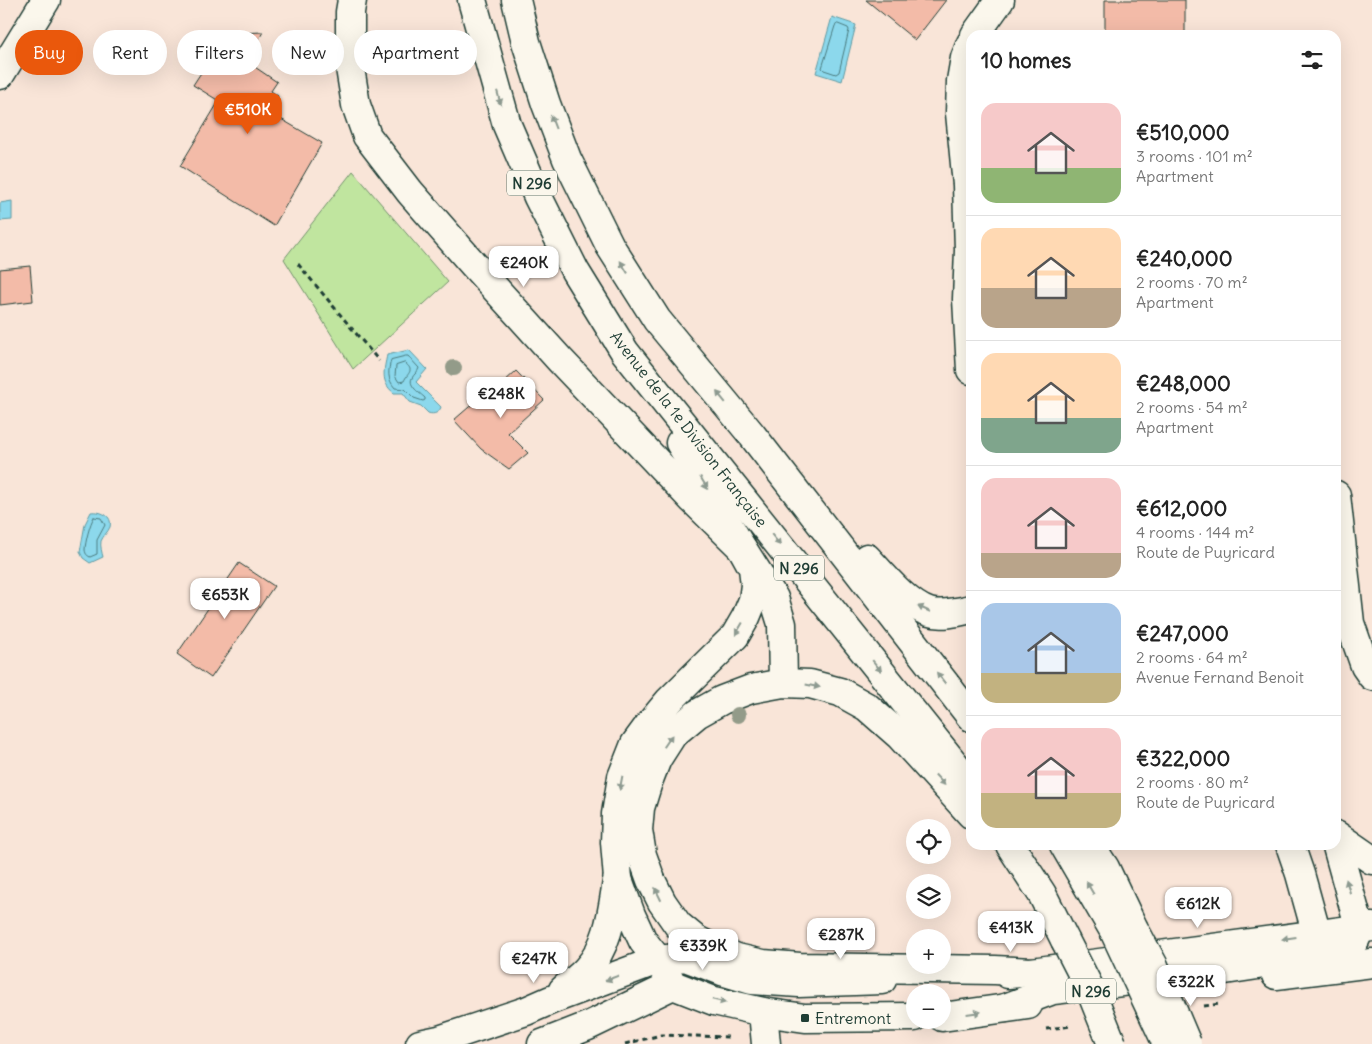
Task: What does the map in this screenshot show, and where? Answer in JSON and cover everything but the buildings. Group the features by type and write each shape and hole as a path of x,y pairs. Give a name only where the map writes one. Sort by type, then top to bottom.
{"main road":[{"path":"0,75 46,0"},
{"path":"352,0 350,12 350,68 356,105 367,136 410,192 486,279 686,493 742,548 753,568 756,585 753,600 735,636 668,702 649,725 635,744 622,777 614,842 618,879 643,941 658,960 673,985 714,1000 763,1012 805,1018 906,1017"},
{"name":"Avenue de la 1e Division Française","path":"472,0 507,125 534,188 575,271 625,352 916,714 966,779"},
{"name":"N 296","path":"516,0 526,42 546,104 567,159 610,246 657,320 752,435 966,710"},
{"path":"979,30 1000,0"},
{"path":"966,56 961,81 960,113 966,167"},
{"path":"625,352 774,598 782,624 782,683"},
{"name":"N 296","path":"752,435 911,603 929,612 948,614 966,610"},
{"path":"1341,541 1350,623 1365,666 1372,676"},
{"path":"966,809 900,736 867,707 840,692 810,684 782,683 751,689 722,700 697,714 673,734 657,759 648,782 640,808 638,830 642,855 651,880 690,948 722,971 752,980 819,982 994,975 1031,972 1317,935 1368,934"},
{"path":"1341,838 1372,860"},
{"path":"1002,850 1042,894"},
{"name":"N 296","path":"1013,850 1042,894 1090,989 1112,1044"},
{"name":"N 296","path":"1068,850 1124,929 1167,1044"},
{"path":"1093,850 1104,868 1124,929 1154,966 1188,1044"},
{"path":"1292,850 1317,935 1341,952"},
{"path":"1338,850 1368,934"},
{"path":"551,1000 586,970 599,953 608,930 618,879"},
{"path":"1005,1008 1052,990 1225,970 1341,952 1355,940 1368,934"},
{"path":"542,1044 588,1026 673,985 690,948"},
{"path":"420,1044 490,1024 690,948 713,948 737,958 763,964 800,967 1031,972"},
{"path":"951,1016 1372,963"},
{"path":"763,1012 766,1041"}],"path":[{"path":"298,264 380,360"},
{"path":"625,1044 660,1034 766,1041"}],"green space":[{"path":"353,171 448,282 353,369 284,259"}],"water":[{"path":"832,17 856,25 842,81 816,73"},
{"path":"12,201 12,220 0,221 0,203"},
{"path":"409,350 427,369 416,382 441,407 436,413 428,413 421,406 410,402 403,393 394,393 387,385 384,376 387,355"},
{"path":"91,512 98,512 108,517 110,519 110,527 101,541 103,557 90,563 83,558 80,552 85,524"}],"place":[{"name":"Entremont","path":"805,1018"}]}
